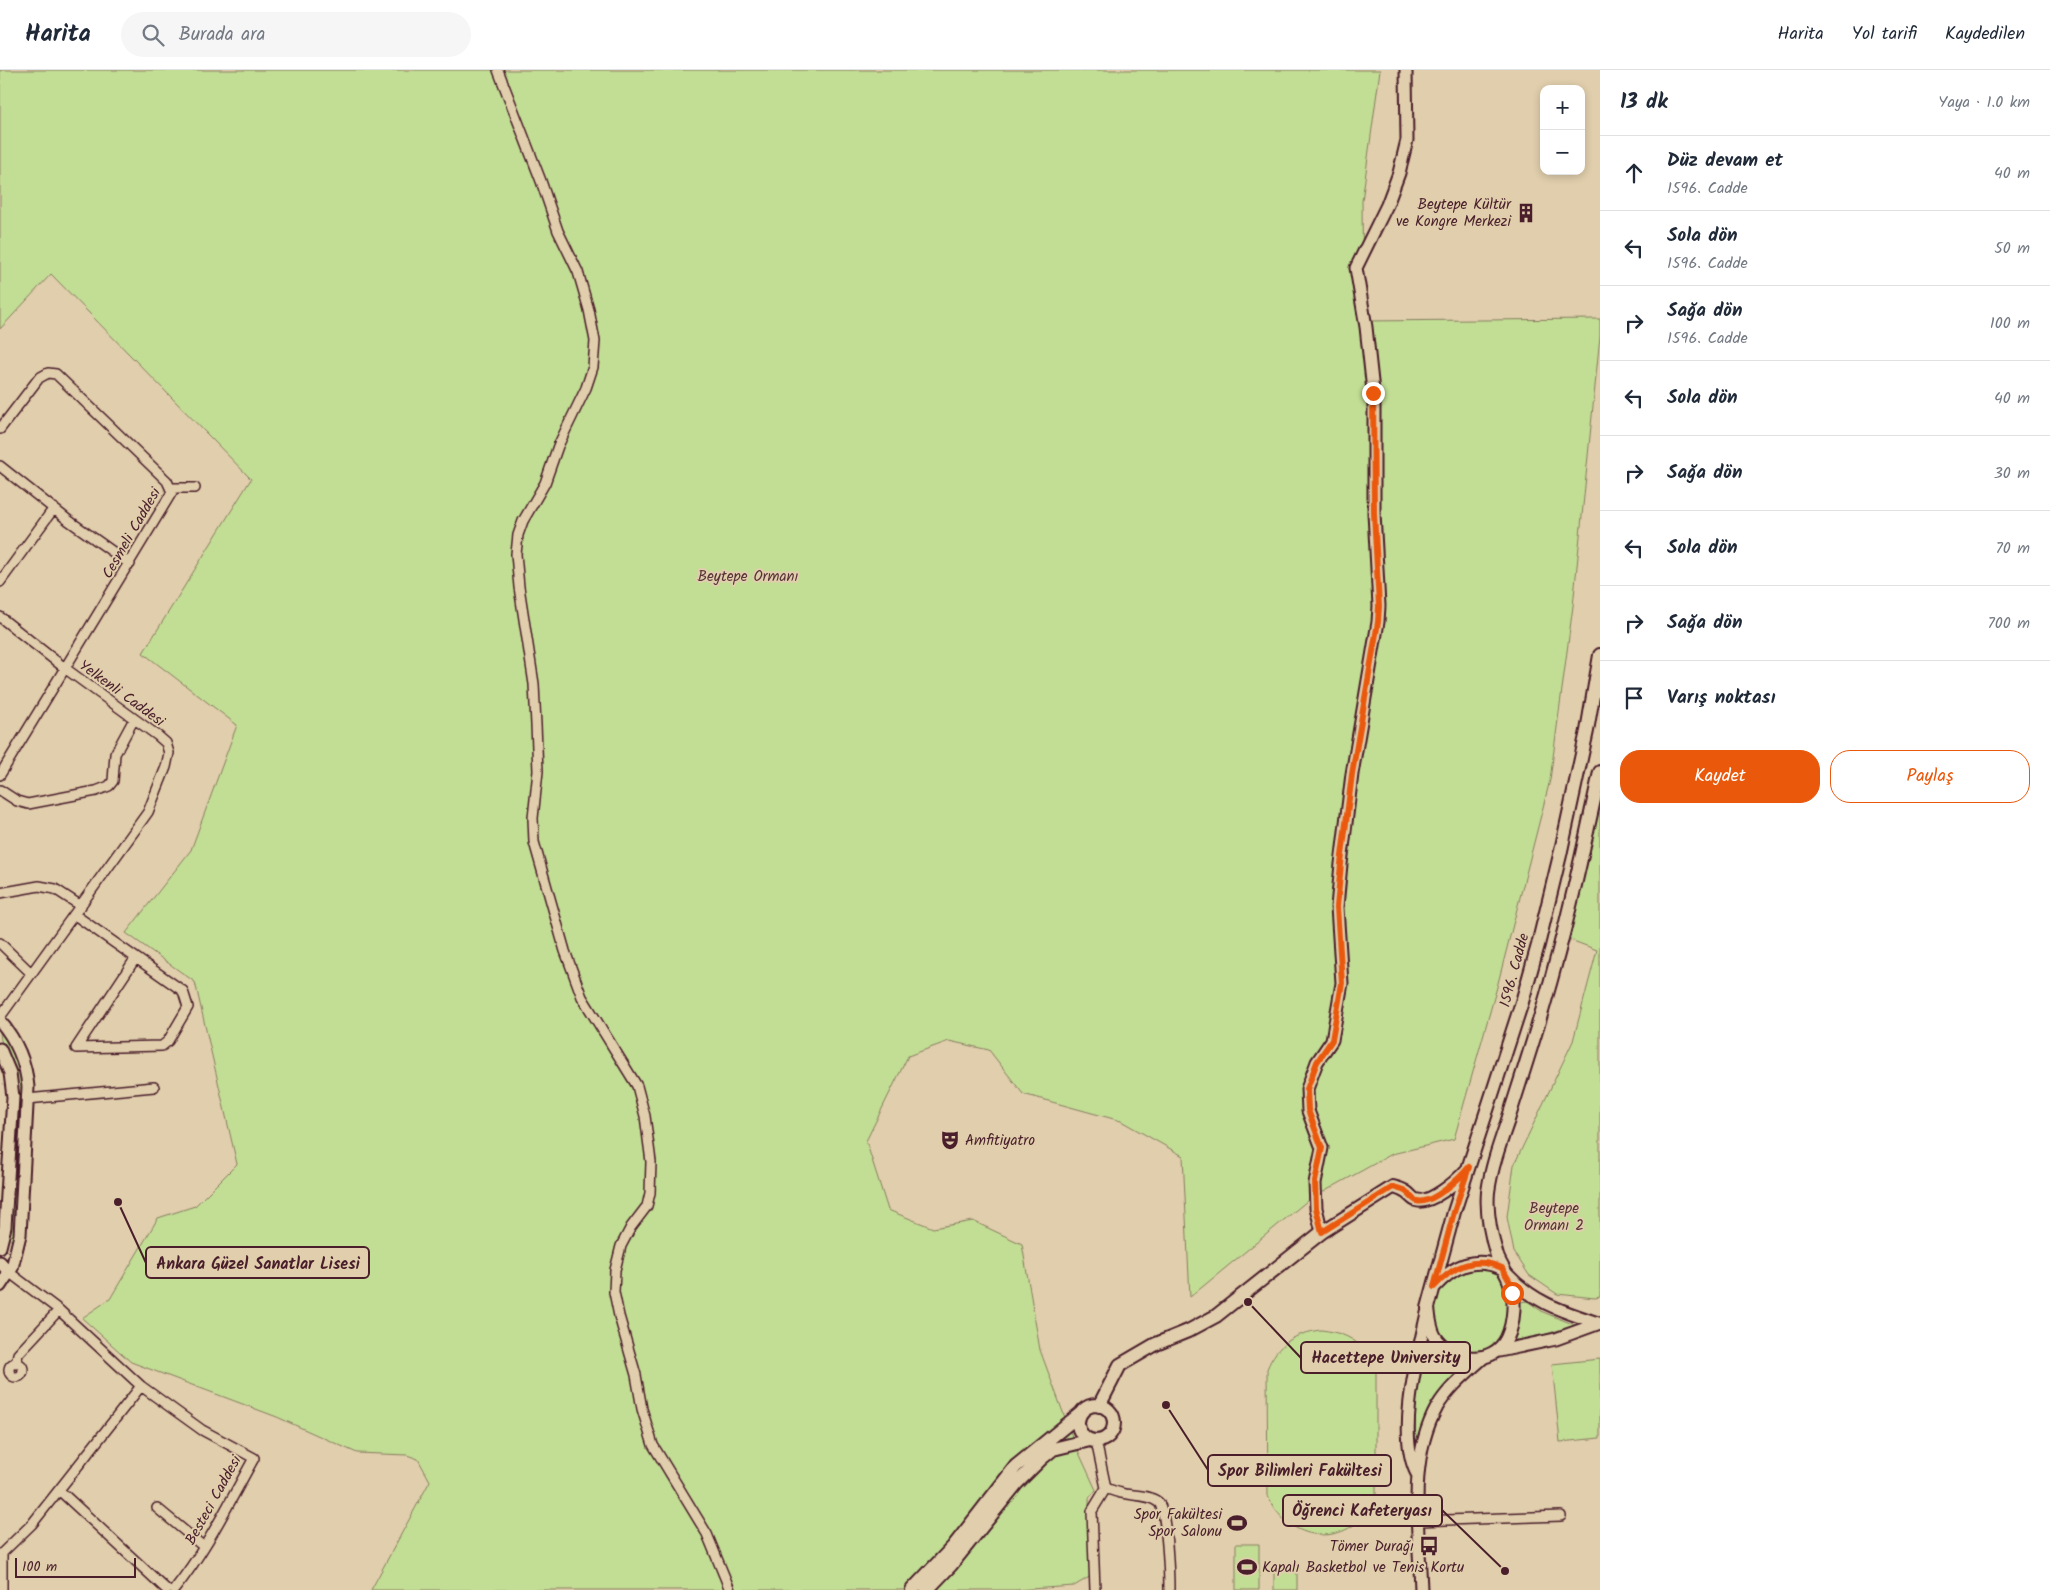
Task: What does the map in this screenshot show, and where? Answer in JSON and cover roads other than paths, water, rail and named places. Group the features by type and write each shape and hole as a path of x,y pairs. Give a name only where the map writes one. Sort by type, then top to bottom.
{"main road":[{"name":"1596. Cadde","path":"1499,1351 1484,1357 1465,1358 1456,1356 1444,1348 1433,1332 1428,1308 1454,1212 1520,1011 1538,945 1587,731 1600,655"},
{"path":"1499,1351 1509,1332 1513,1311 1511,1287 1497,1255 1487,1211 1488,1191 1496,1157 1559,951 1600,772"},
{"path":"1099,1406 1120,1365 1156,1344 1188,1331 1216,1316 1322,1232 1393,1187 1403,1190 1415,1200 1428,1199 1455,1183 1469,1167"},
{"path":"1434,1287 1452,1270 1467,1263 1483,1262 1502,1268"},
{"path":"912,1590 953,1547 1016,1466 1087,1408 1099,1406 1109,1412 1114,1422 1113,1428 1106,1438 1053,1449 1042,1458 1017,1483 951,1565 927,1590"},
{"path":"1080,1414 1078,1428 1084,1438 1093,1441"}],"street":[{"path":"498,70 544,189 558,232 578,272 589,310 595,341 593,367 586,388 566,429 545,483 523,521 516,548 518,586 534,684 538,771 532,818 534,842 563,942 582,997 637,1086 645,1116 651,1162 650,1193 647,1206 631,1227 622,1246 615,1270 614,1292 618,1316 636,1375 642,1410 653,1445 706,1534 730,1590"},
{"path":"1322,1232 1316,1208 1315,1182 1322,1148 1308,1110 1307,1089 1317,1062 1332,1040 1342,983 1337,907 1341,864 1352,774 1378,622 1379,606 1374,513 1374,400 1366,327 1356,268 1387,206 1403,157 1407,140 1406,70"},
{"name":"Cesmeli Caddesi","path":"0,429 39,378 48,373 56,374 172,488 172,492 130,564 0,775"},
{"path":"0,466 130,564"},
{"path":"172,488 195,488"},
{"path":"0,582 54,508"},
{"name":"Yelkenli Caddesi","path":"0,617 66,669 158,736 166,744 169,752 166,767 148,812 0,1019"},
{"path":"0,790 17,801 28,804 96,791 109,786 113,782 115,754 134,719"},
{"path":"0,893 39,886 55,889 81,906"},
{"path":"75,915 183,991 188,1007 168,1041 162,1046 76,1048 135,959"},
{"path":"0,943 32,973"},
{"path":"0,1019 22,1058 26,1073 27,1099 20,1236 10,1273 0,1286"},
{"path":"0,1049 10,1073 13,1097 5,1227 0,1246"},
{"path":"27,1099 154,1087"},
{"path":"0,1262 10,1273 59,1310 142,1386 32,1524 1,1554 2,1590"},
{"path":"1502,1268 1516,1284 1539,1300 1599,1323"},
{"name":"1596. Cadde","path":"1418,1476 1410,1453 1408,1432 1413,1380 1428,1308"},
{"path":"16,1364 18,1354 59,1310"},
{"path":"1499,1351 1556,1339 1599,1323"},
{"name":"1596. Cadde","path":"1421,1590 1418,1476 1425,1434 1438,1406 1453,1386 1484,1357"},
{"name":"Besteci Caddesi","path":"142,1386 202,1430 254,1458 221,1519 188,1572 174,1590"},
{"path":"1093,1441 1106,1488 1092,1511 1095,1590"},
{"path":"1106,1488 1121,1494 1148,1497 1158,1502 1162,1507 1170,1590"},
{"path":"59,1490 167,1590"},
{"path":"157,1508 204,1547"},
{"path":"1418,1521 1561,1516"}],"place":[{"name":"Beytepe Kültür ve Kongre Merkezi","path":"1526,213"},
{"name":"Amfitiyatro","path":"950,1140"},
{"name":"Ankara Güzel Sanatlar Lisesi","path":"118,1202"},
{"name":"Hacettepe University","path":"1248,1302"},
{"name":"Spor Bilimleri Fakültesi","path":"1166,1405"},
{"name":"Spor Fakültesi Spor Salonu","path":"1237,1523"},
{"name":"Tömer Durağı","path":"1429,1546"},
{"name":"Kapalı Basketbol ve Tenis Kortu","path":"1247,1567"},
{"name":"Öğrenci Kafeteryası","path":"1505,1571"}],"park label":[{"name":"Beytepe Ormanı","path":"748,576"},
{"name":"Beytepe Ormanı 2","path":"1554,1216"}]}
